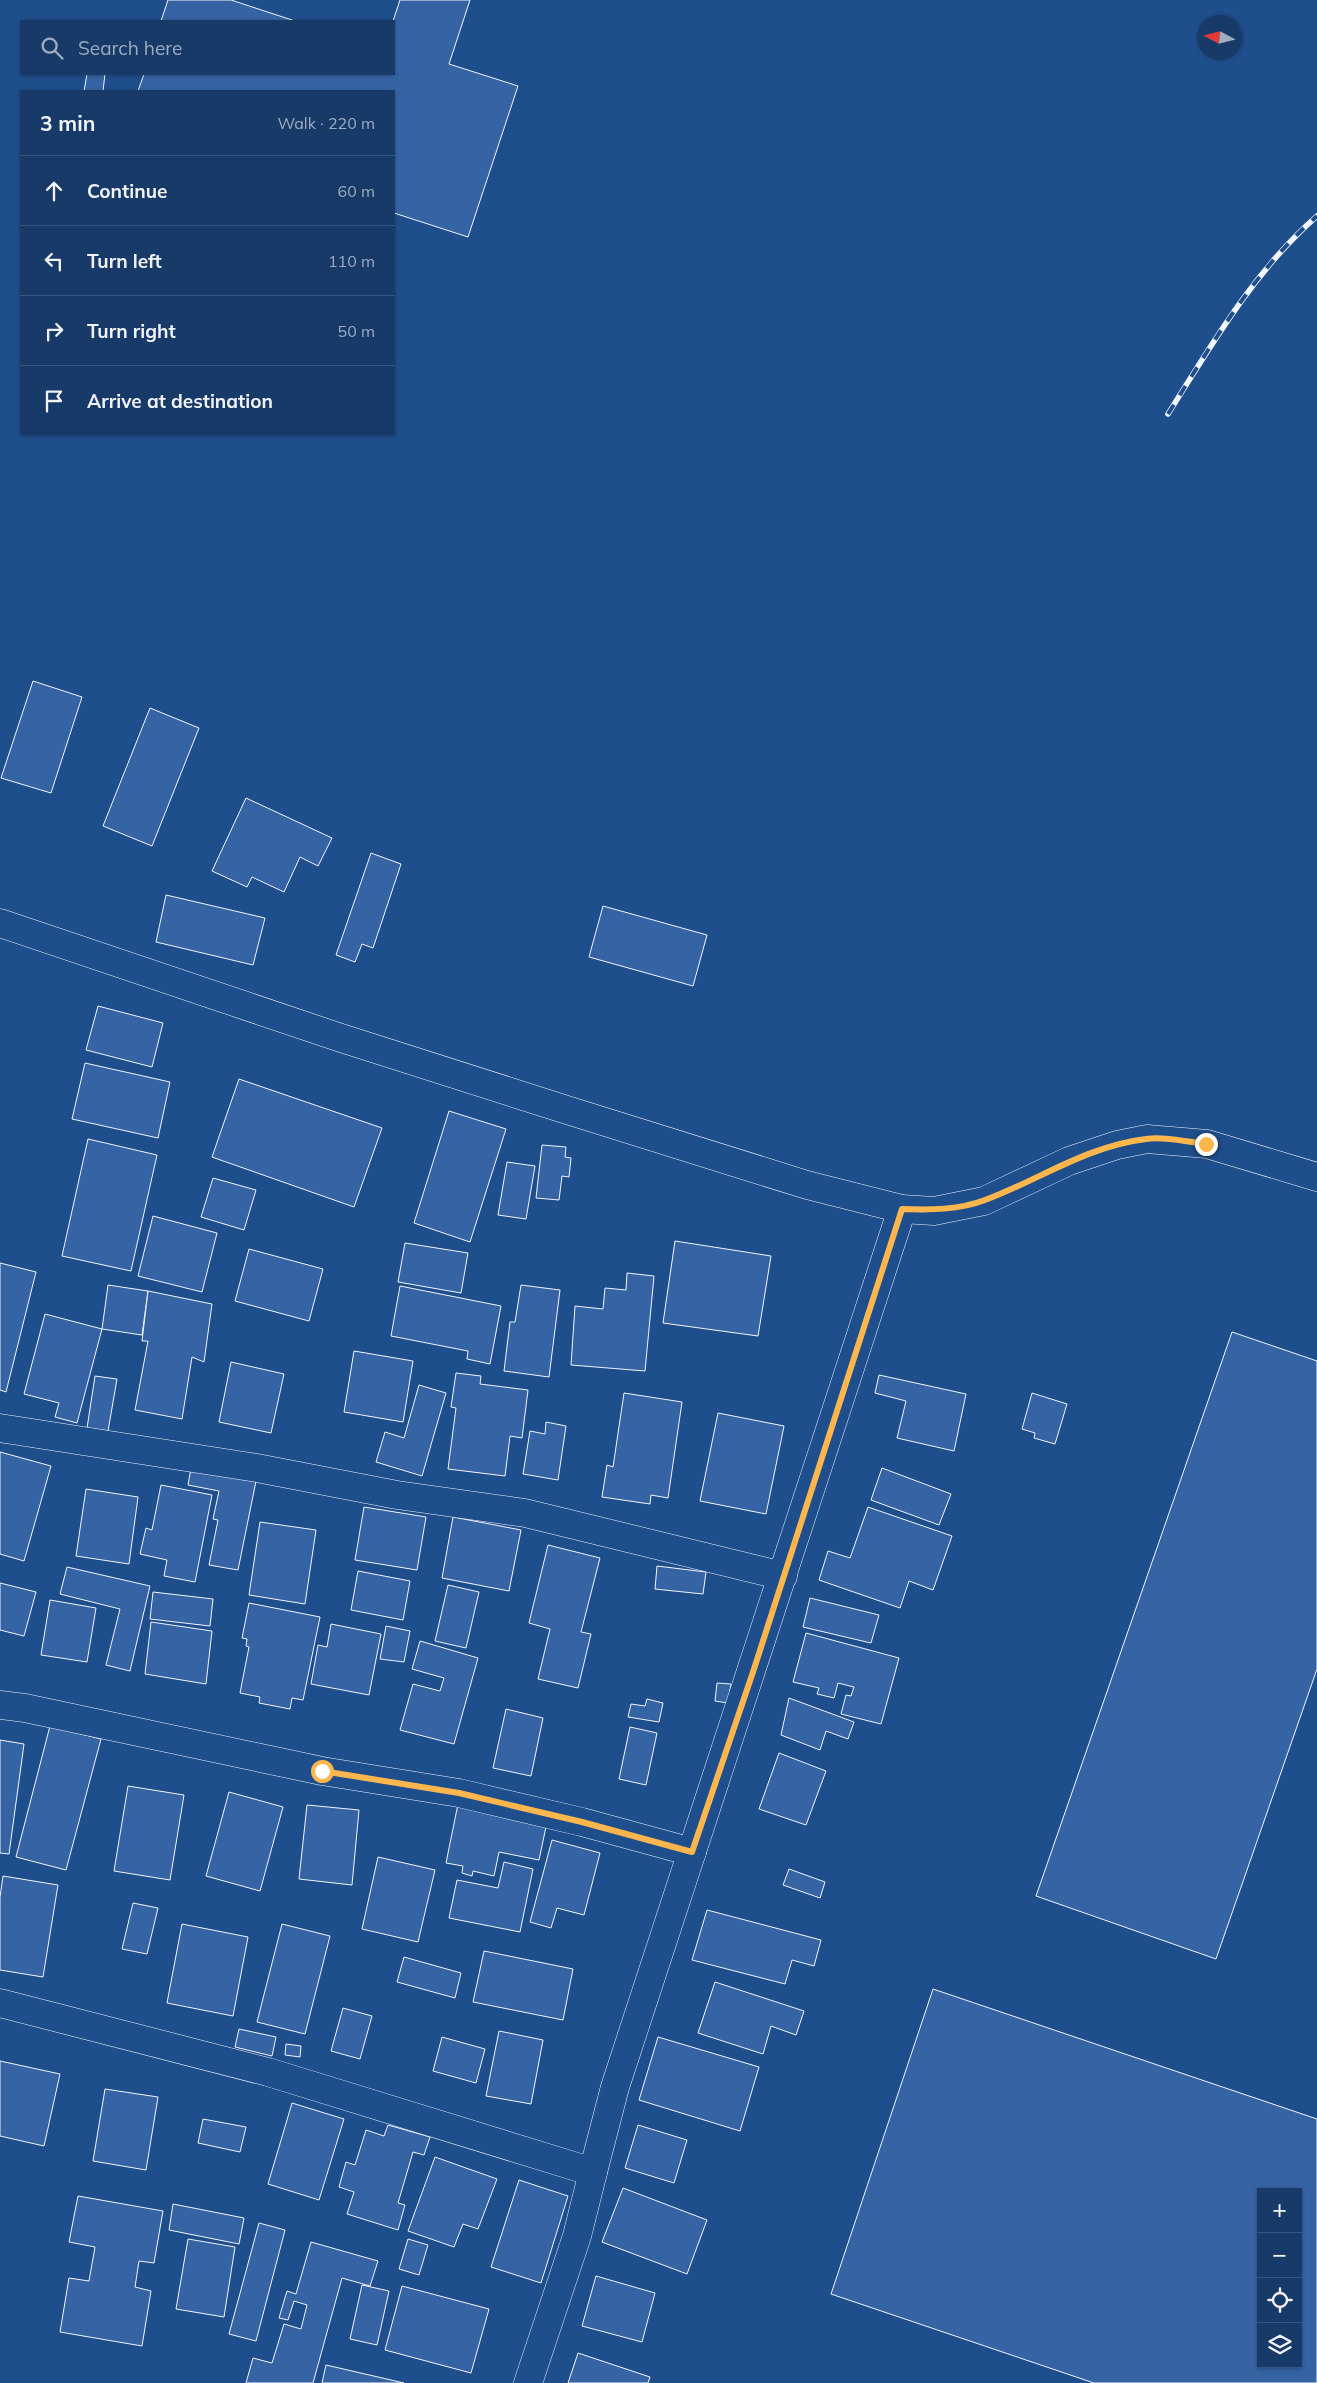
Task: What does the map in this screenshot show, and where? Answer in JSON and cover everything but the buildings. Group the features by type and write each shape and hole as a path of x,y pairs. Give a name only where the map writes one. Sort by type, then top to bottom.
{"street":[{"path":"0,923 558,1107 808,1185 902,1209 934,1211 984,1201 1069,1161 1116,1145 1147,1138 1206,1144 1317,1177"},
{"path":"528,2383 576,2236 615,2087 784,1576 902,1209"},
{"path":"0,1428 257,1468 397,1494 525,1513 784,1576"},
{"path":"0,1705 25,1708 322,1771 459,1793 582,1822 692,1852"},
{"path":"0,2003 268,2072 593,2172"}],"railway":[{"path":"1168,414 1235,309 1273,260 1317,216"}],"route":[{"path":"322,1771 459,1793 582,1822 692,1852 754,1669 902,1209 934,1211 984,1201 1069,1161 1116,1145 1147,1138 1206,1144"}]}
